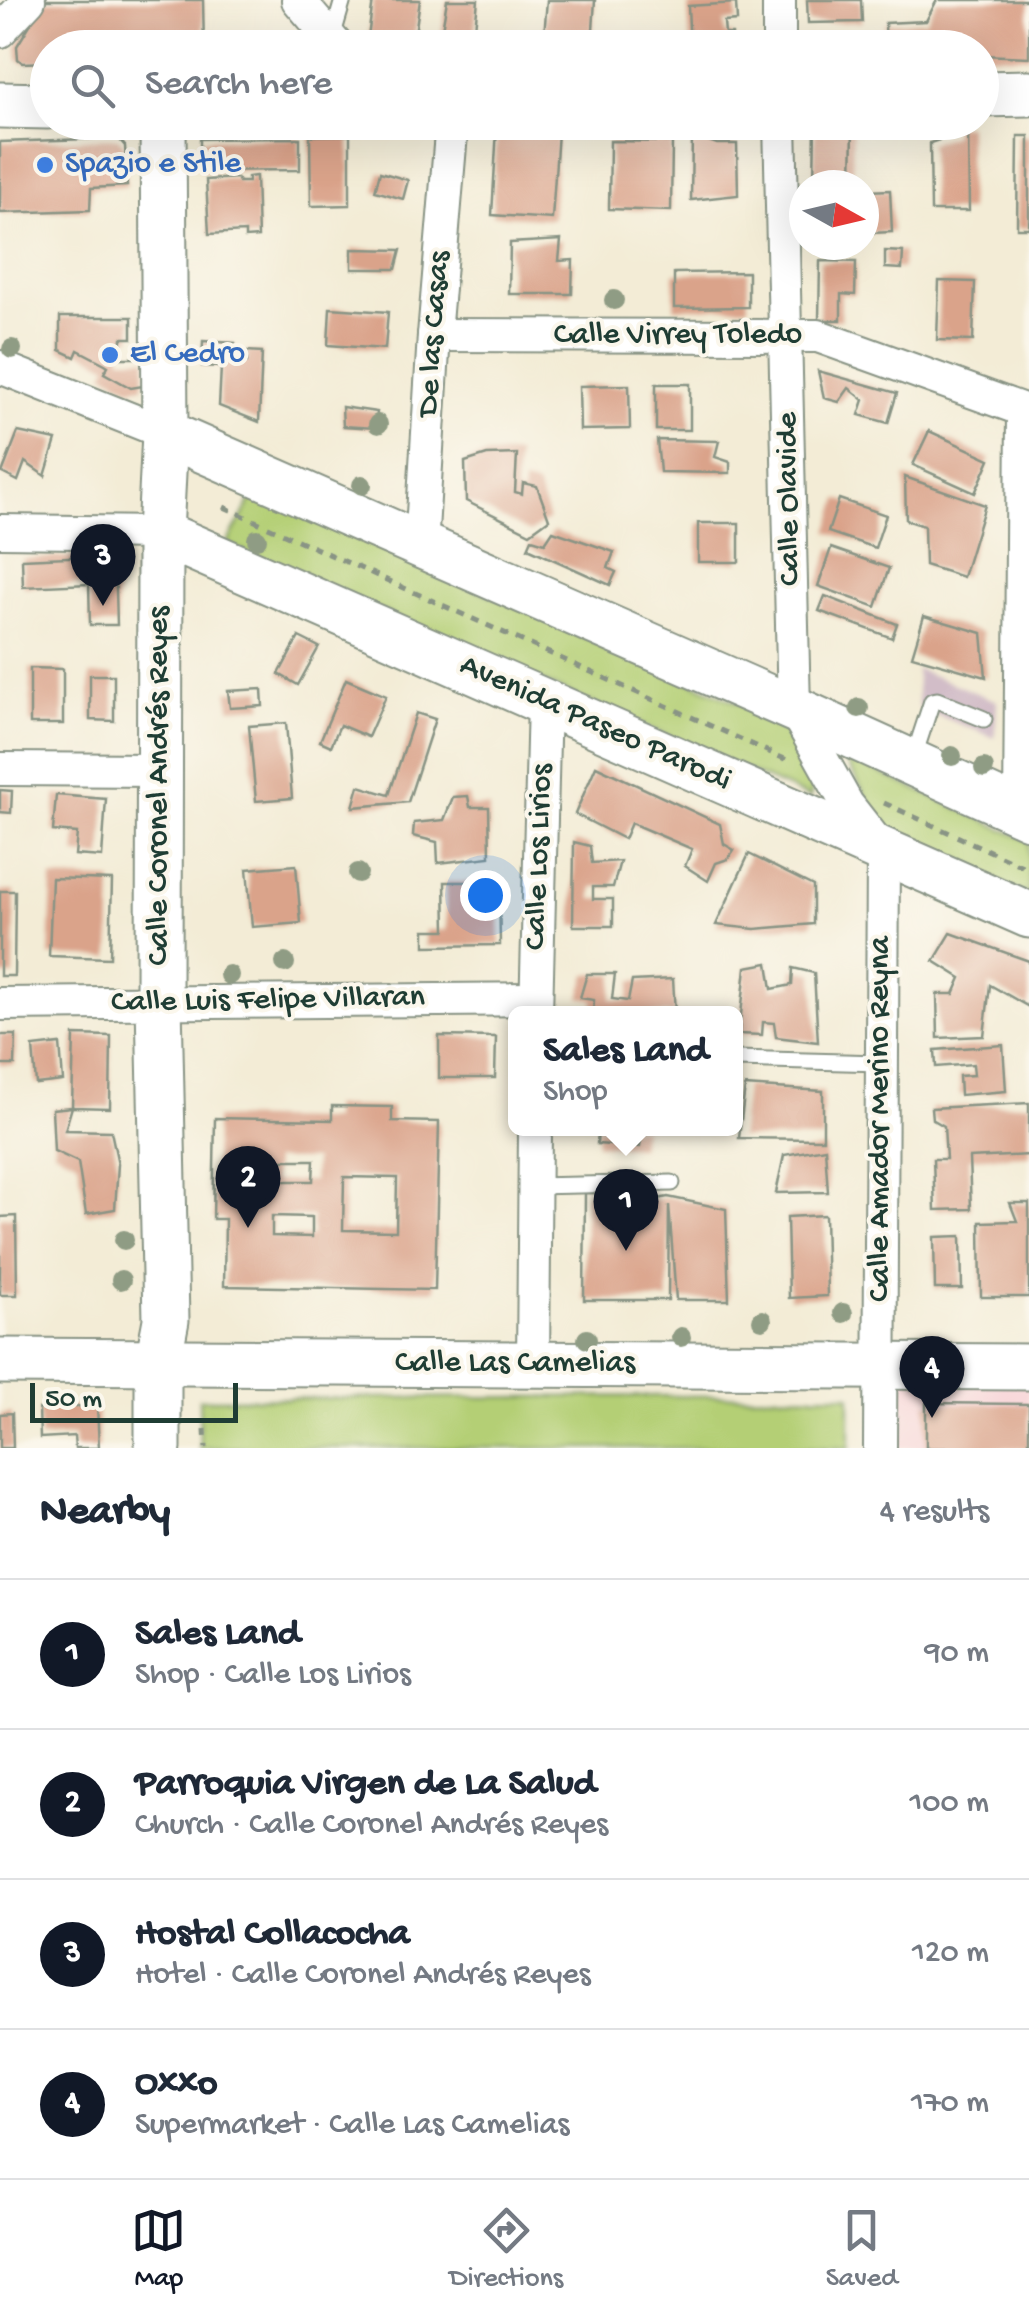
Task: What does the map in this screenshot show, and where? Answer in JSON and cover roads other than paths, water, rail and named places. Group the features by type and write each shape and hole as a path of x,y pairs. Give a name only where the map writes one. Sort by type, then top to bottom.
{"street":[{"path":"0,31 29,0"},
{"path":"298,0 325,30"},
{"path":"779,0 779,30"},
{"path":"999,94 1029,93"},
{"path":"0,105 30,106"},
{"name":"Calle Coronel Andrés Reyes","path":"158,1448 158,1362 166,1320 159,1002 160,533 165,433 163,140"},
{"name":"De las Casas","path":"422,547 450,140"},
{"name":"Calle Olavide","path":"780,140 794,709 847,804 883,850"},
{"name":"Calle Virrey Toledo","path":"434,335 818,336 1026,411"},
{"path":"0,368 165,433 1024,814 1026,411"},
{"path":"0,531 160,533"},
{"name":"Avenida Paseo Parodi","path":"160,533 1029,914"},
{"name":"Calle Los Lirios","path":"536,1006 544,701"},
{"path":"0,769 160,770"},
{"name":"Calle Amador Merino Reyna","path":"880,1448 883,850"},
{"name":"Calle Luis Felipe Villaran","path":"0,1004 536,1006"},
{"path":"533,1364 534,1136"},
{"name":"Calle Las Camelias","path":"0,1361 1029,1368"}],"lane":[{"path":"338,30 343,0"},
{"path":"912,763 932,701 984,718"},
{"path":"743,1059 881,1063"},
{"path":"534,1186 672,1182"}],"place":[{"name":"Spazio e Stile","path":"45,165"},
{"name":"El Cedro","path":"110,355"},
{"name":"Hostal Collacocha","path":"103,606"},
{"name":"Parroquia Virgen de La Salud","path":"248,1228"},
{"name":"Sales Land","path":"626,1251"},
{"name":"Oxxo","path":"932,1418"}]}
